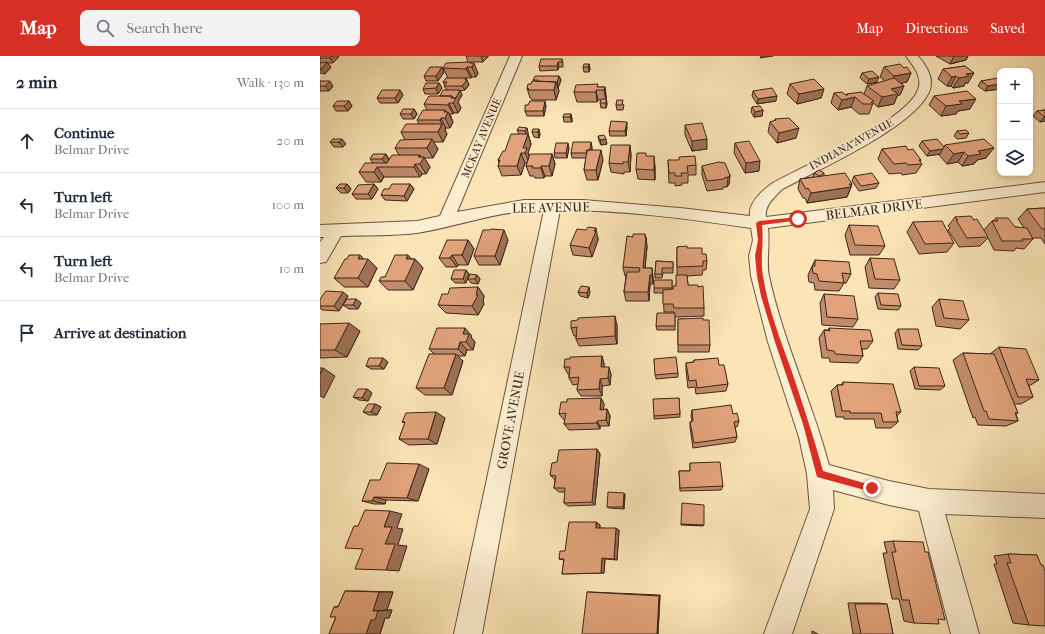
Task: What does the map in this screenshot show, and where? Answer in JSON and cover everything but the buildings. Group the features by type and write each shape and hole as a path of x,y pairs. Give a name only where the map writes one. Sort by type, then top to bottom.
{"street":[{"name":"MCKAY AVENUE","path":"446,220 516,56"},
{"name":"INDIANA AVENUE","path":"759,223 757,212 764,198 776,187 883,129 914,103 922,93 925,83 924,73 920,65 912,56"},
{"name":"BELMAR DRIVE","path":"759,223 780,222 814,216 1045,187"},
{"name":"LEE AVENUE","path":"328,230 397,229 417,227 487,211 517,206 553,205 583,205 680,213 759,223"},
{"name":"GROVE AVENUE","path":"468,634 553,205"},
{"path":"759,223 761,240 758,256 764,296 806,424 820,474 822,509 818,524 778,634"},
{"path":"320,257 328,230"},
{"path":"820,474 889,493 929,501 1045,506"},
{"path":"929,501 965,634"}],"route":[{"path":"798,219 759,223 761,240 758,256 764,296 806,424 820,474 872,488"}]}
